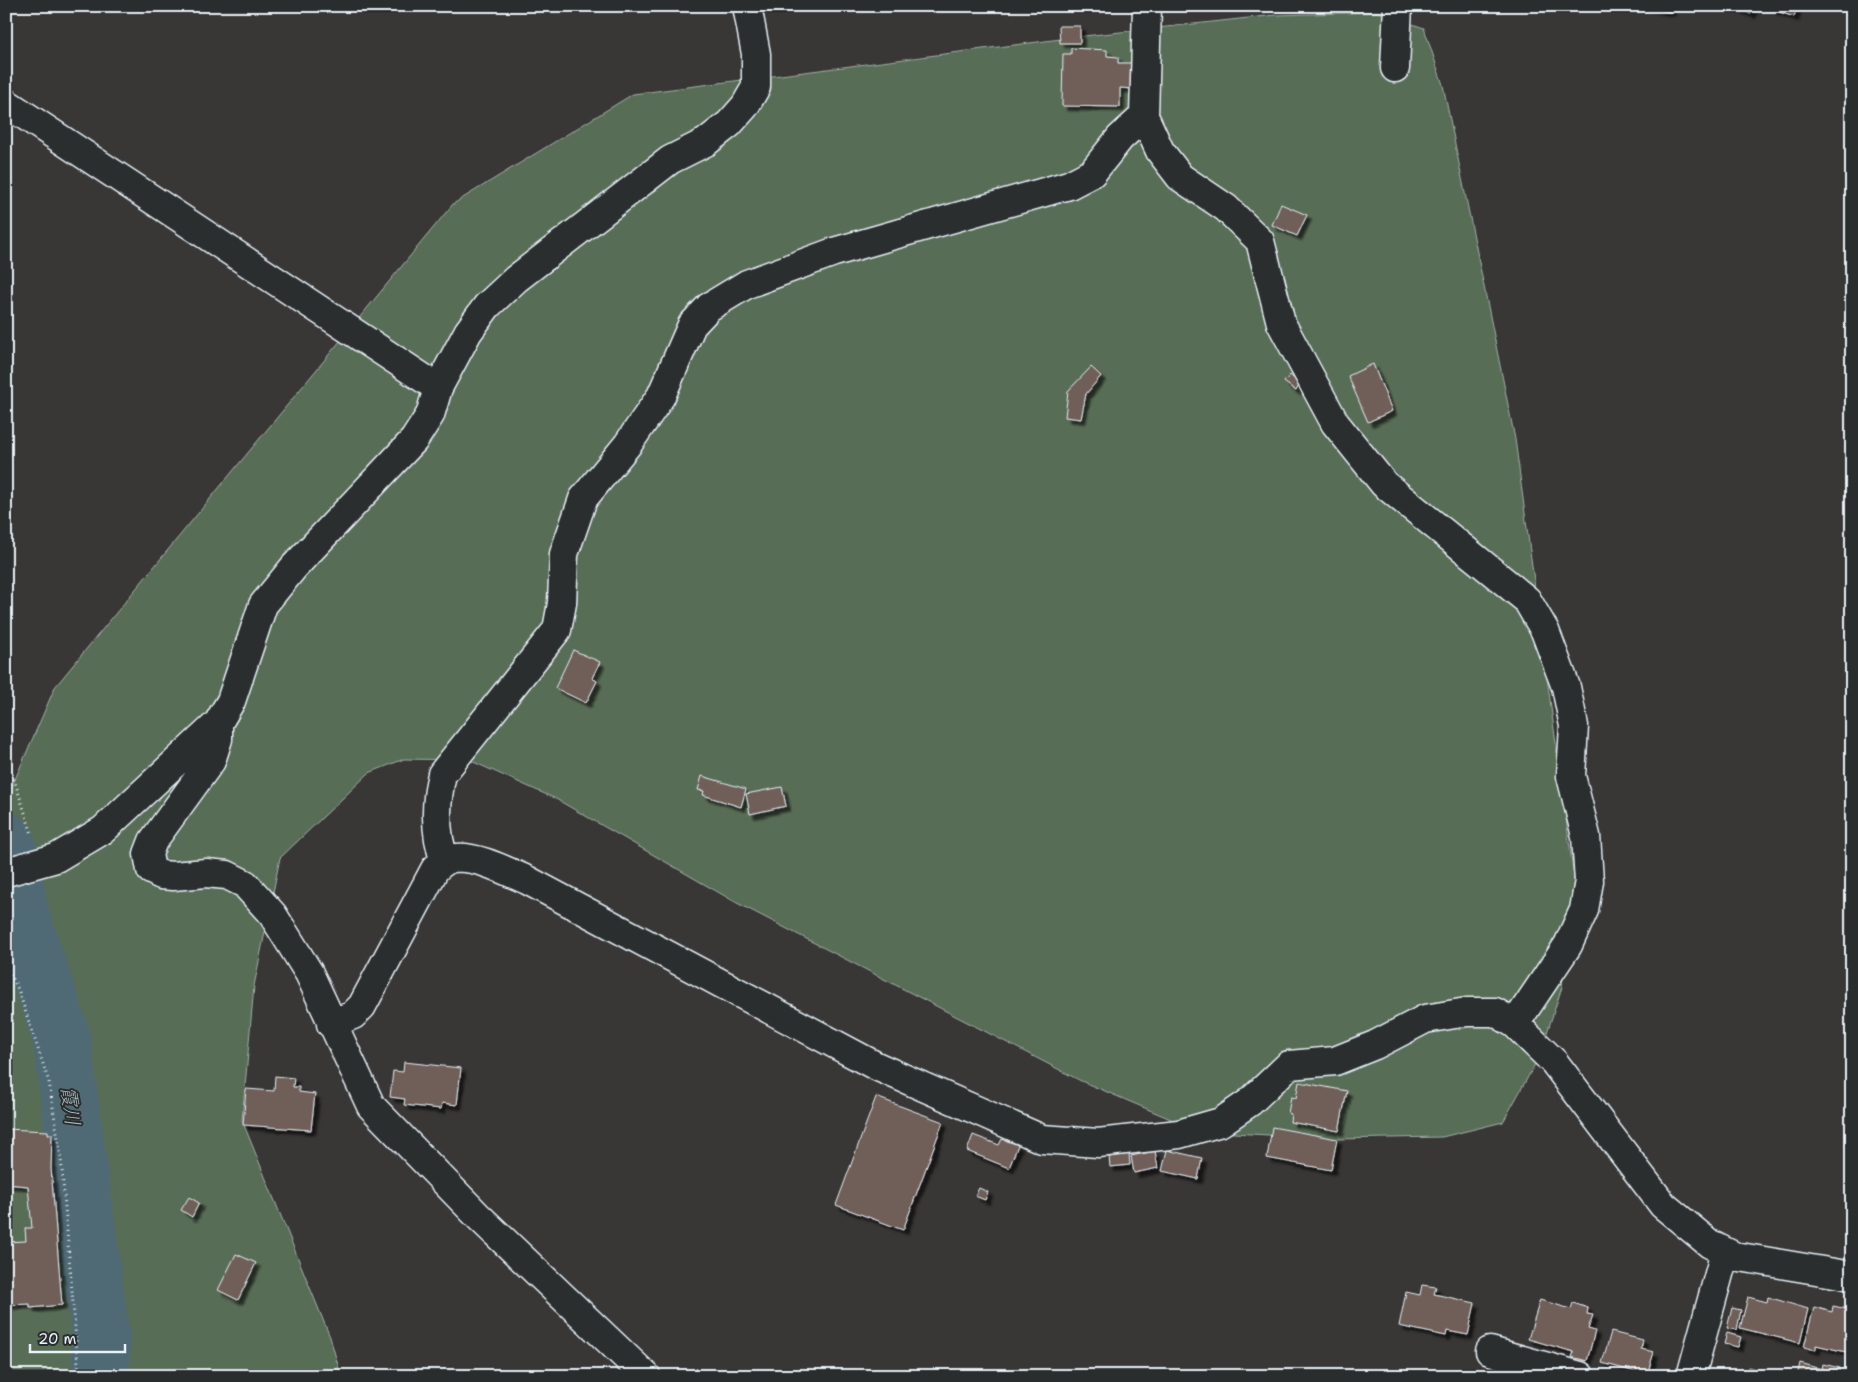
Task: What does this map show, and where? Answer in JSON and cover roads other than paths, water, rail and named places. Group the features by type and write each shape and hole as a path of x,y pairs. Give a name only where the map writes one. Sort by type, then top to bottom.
{"street":[{"path":"26,867 56,858 103,830 218,723 231,701 263,605 294,567 414,440 430,415 438,388 468,332 494,299 516,279 670,160 706,142 729,124 744,106 756,87 756,54 747,6"},
{"path":"1147,6 1144,116 1160,151 1180,177 1226,208 1260,241 1281,323 1335,423 1384,484 1527,600 1545,631 1566,686 1574,726 1571,776 1586,836 1589,881 1584,910 1568,945 1515,1024"},
{"path":"1395,68 1398,6"},
{"path":"6,103 438,388"},
{"path":"445,860 439,844 436,820 438,792 442,774 557,630 562,603 564,554 583,499 628,444 661,396 692,325 709,307 756,281 834,252 1069,185 1092,172 1120,138 1144,116"},
{"path":"218,723 218,739 211,761 153,841 148,863 151,870 160,875 206,873 227,875 245,884 273,916 309,973 331,1024 371,1106 479,1216 646,1376"},
{"path":"331,1024 352,1015 362,1006 435,869 445,860 456,857 482,862 527,880 876,1066 1042,1140 1098,1143 1179,1134 1221,1122 1250,1102 1290,1065 1335,1061 1375,1045 1426,1019 1466,1012 1495,1012 1515,1024 1554,1062 1663,1206 1710,1244 1734,1256 1852,1276"},
{"path":"1691,1376 1724,1252"},
{"path":"1490,1351 1580,1376"}],"waterway":[{"name":"霞川","path":"6,842 21,918 61,1035 101,1339 101,1376"}]}
